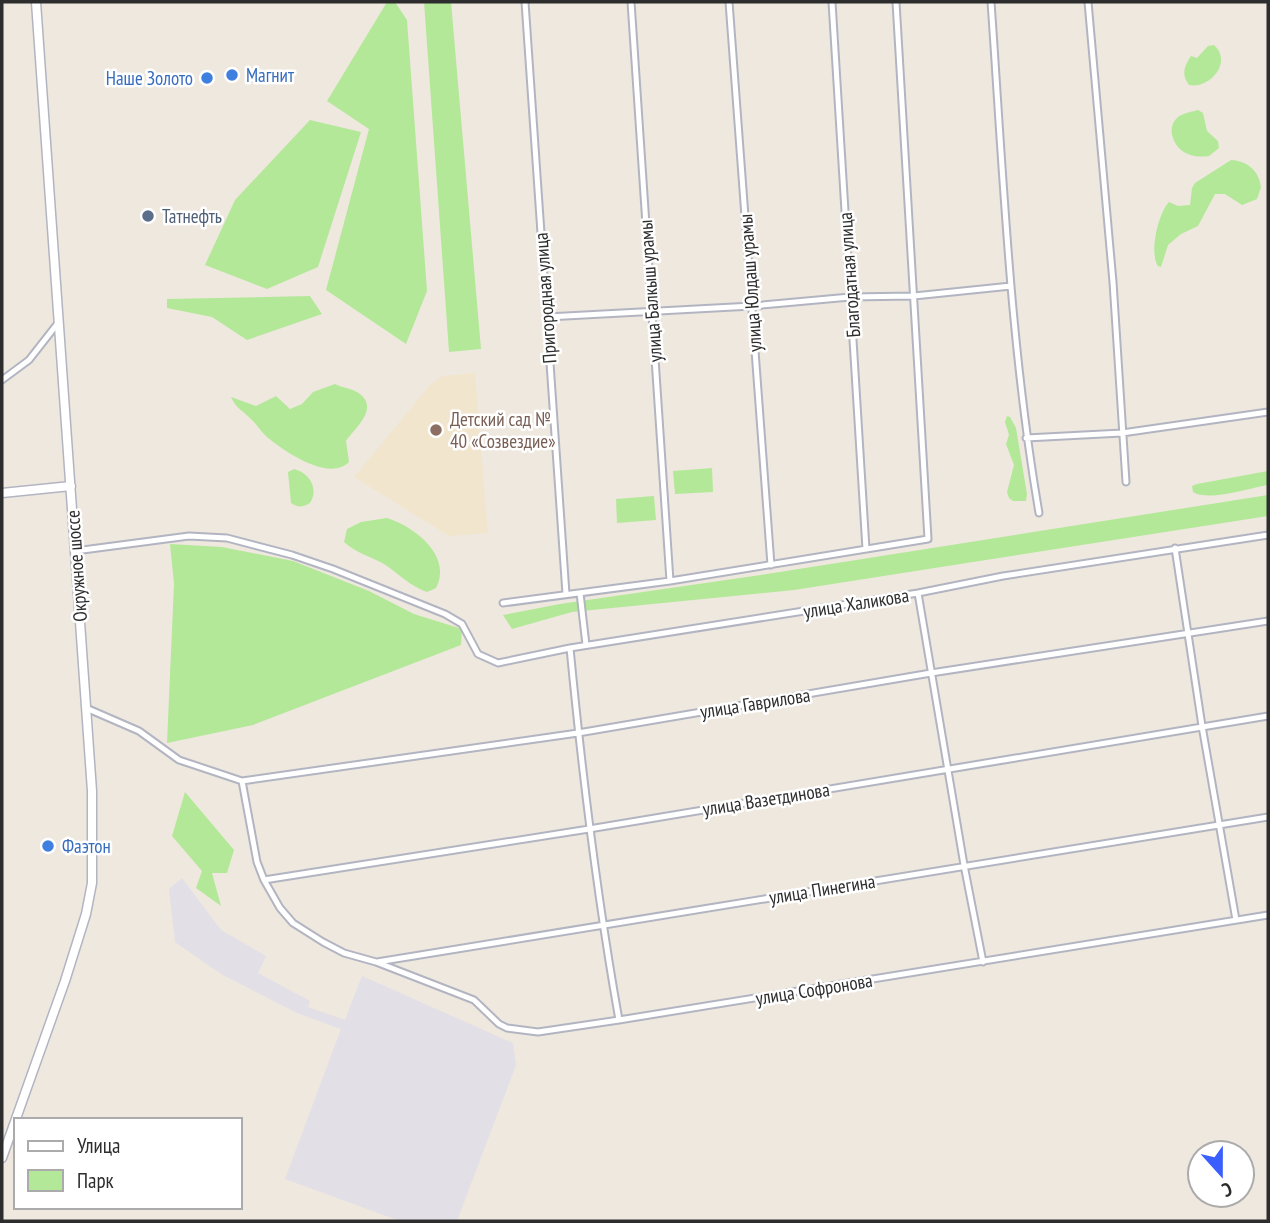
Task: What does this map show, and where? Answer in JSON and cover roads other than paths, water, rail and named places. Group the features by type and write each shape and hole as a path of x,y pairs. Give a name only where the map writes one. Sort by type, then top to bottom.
{"street":[{"name":"Окружное шоссе","path":"16,1118 84,919 92,883 93,832 36,2"},
{"name":"Пригородная улица","path":"525,2 566,594"},
{"name":"улица Балкыш урамы","path":"631,2 670,581"},
{"name":"улица Юлдаш урамы","path":"729,2 771,565"},
{"name":"Благодатная улица","path":"832,2 866,549"},
{"path":"503,603 670,581 928,539 896,2"},
{"path":"991,2 1011,286 1026,439 1039,513"},
{"path":"1087,2 1113,282 1126,482"},
{"path":"547,317 752,306 850,297 914,296 1011,286"},
{"path":"2,380 29,360 59,322"},
{"path":"1026,439 1122,433 1268,412"},
{"path":"2,493 71,486"},
{"name":"улица Халикова","path":"75,551 189,536 227,538 292,555 445,614 462,624 478,654 498,663 586,645 1268,535"},
{"path":"1175,548 1202,726 1236,920"},
{"path":"580,593 586,645"},
{"path":"918,593 964,865 984,962"},
{"name":"улица Гаврилова","path":"242,781 578,733 931,673 1268,621"},
{"path":"570,648 589,829 619,1020"},
{"path":"86,708 139,731 179,760 242,781"},
{"name":"улица Вазетдинова","path":"264,880 1268,716"},
{"name":"улица Софронова","path":"242,781 257,862 279,908 293,923 344,953 376,962 474,1000 499,1024 507,1028 538,1032 619,1020 1268,915"},
{"name":"улица Пинегина","path":"376,962 1268,817"},
{"name":"Окружное шоссе","path":"2,1158 14,1124"}],"place":[{"name":"Магнит","path":"232,75"},
{"name":"Наше Золото","path":"207,78"},
{"name":"Татнефть","path":"148,216"},
{"name":"Детский сад № 40 «Созвездие»","path":"436,430"},
{"name":"Фаэтон","path":"48,846"}]}
